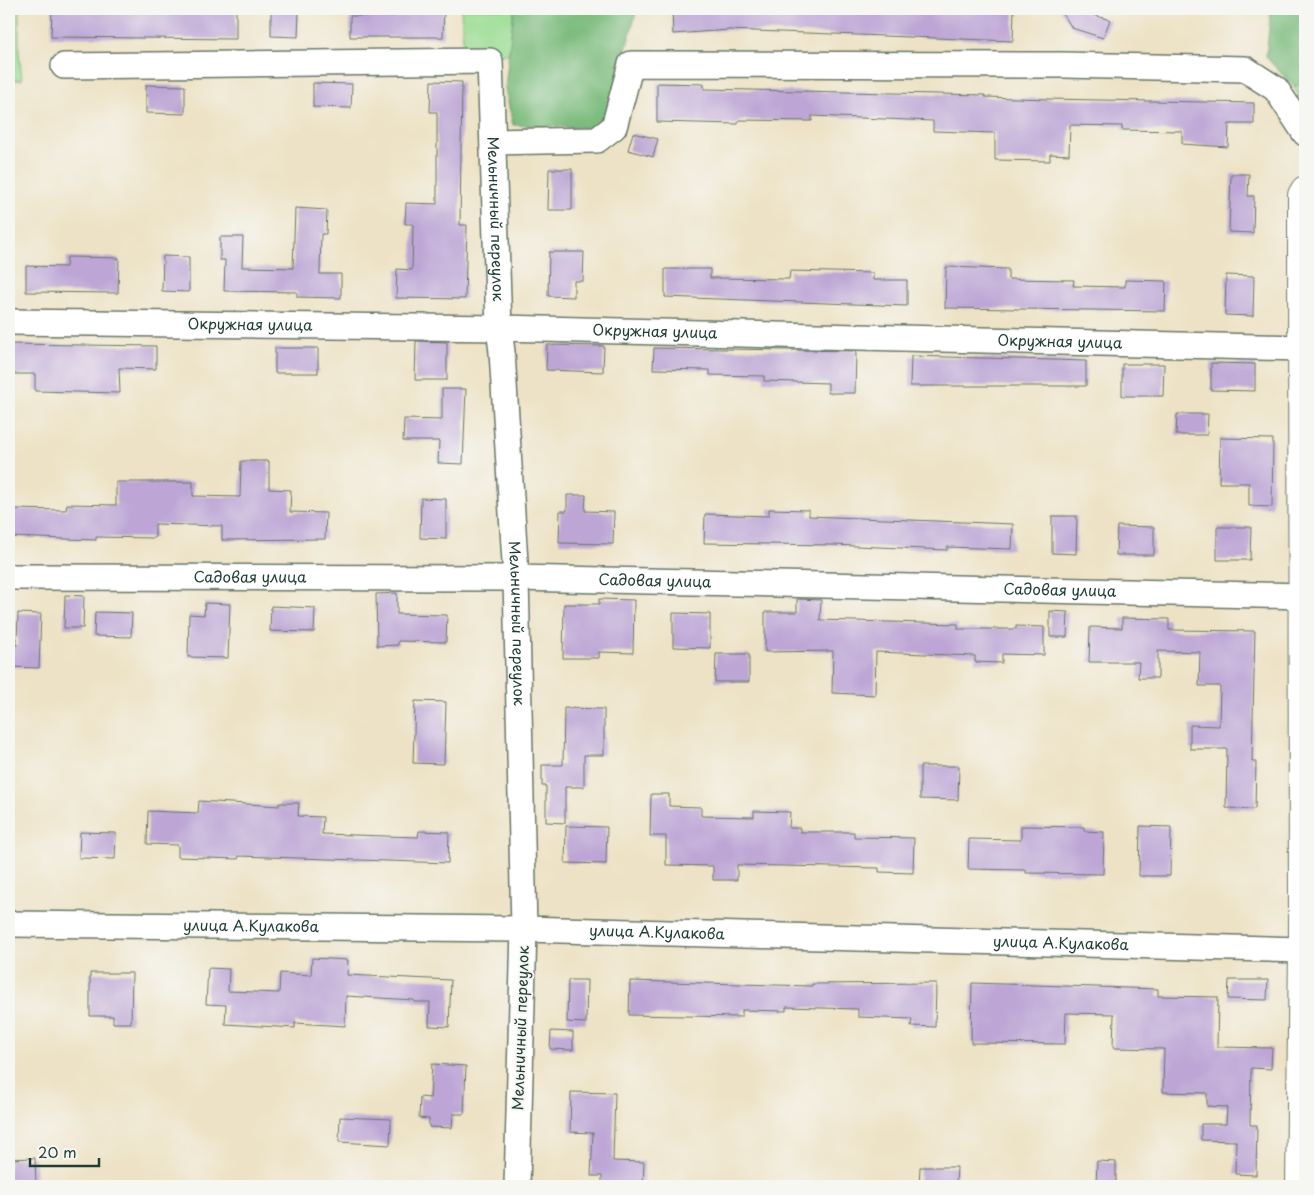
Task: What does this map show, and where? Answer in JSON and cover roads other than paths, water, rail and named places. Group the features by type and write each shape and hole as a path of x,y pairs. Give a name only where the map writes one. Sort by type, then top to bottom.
{"main road":[{"path":"1300,1186 1303,950 1302,195 1305,190"}],"street":[{"name":"Мельничный переулок","path":"64,66 490,61 499,328 516,578 524,929 517,1186"},
{"path":"493,142 597,140 614,127 631,64 1064,65 1245,69 1276,89 1305,133"},
{"name":"Окружная улица","path":"9,322 499,328 1302,348"},
{"name":"Садовая улица","path":"9,577 516,578 1303,596"},
{"name":"улица А.Кулакова","path":"9,924 524,929 1303,950"}]}
